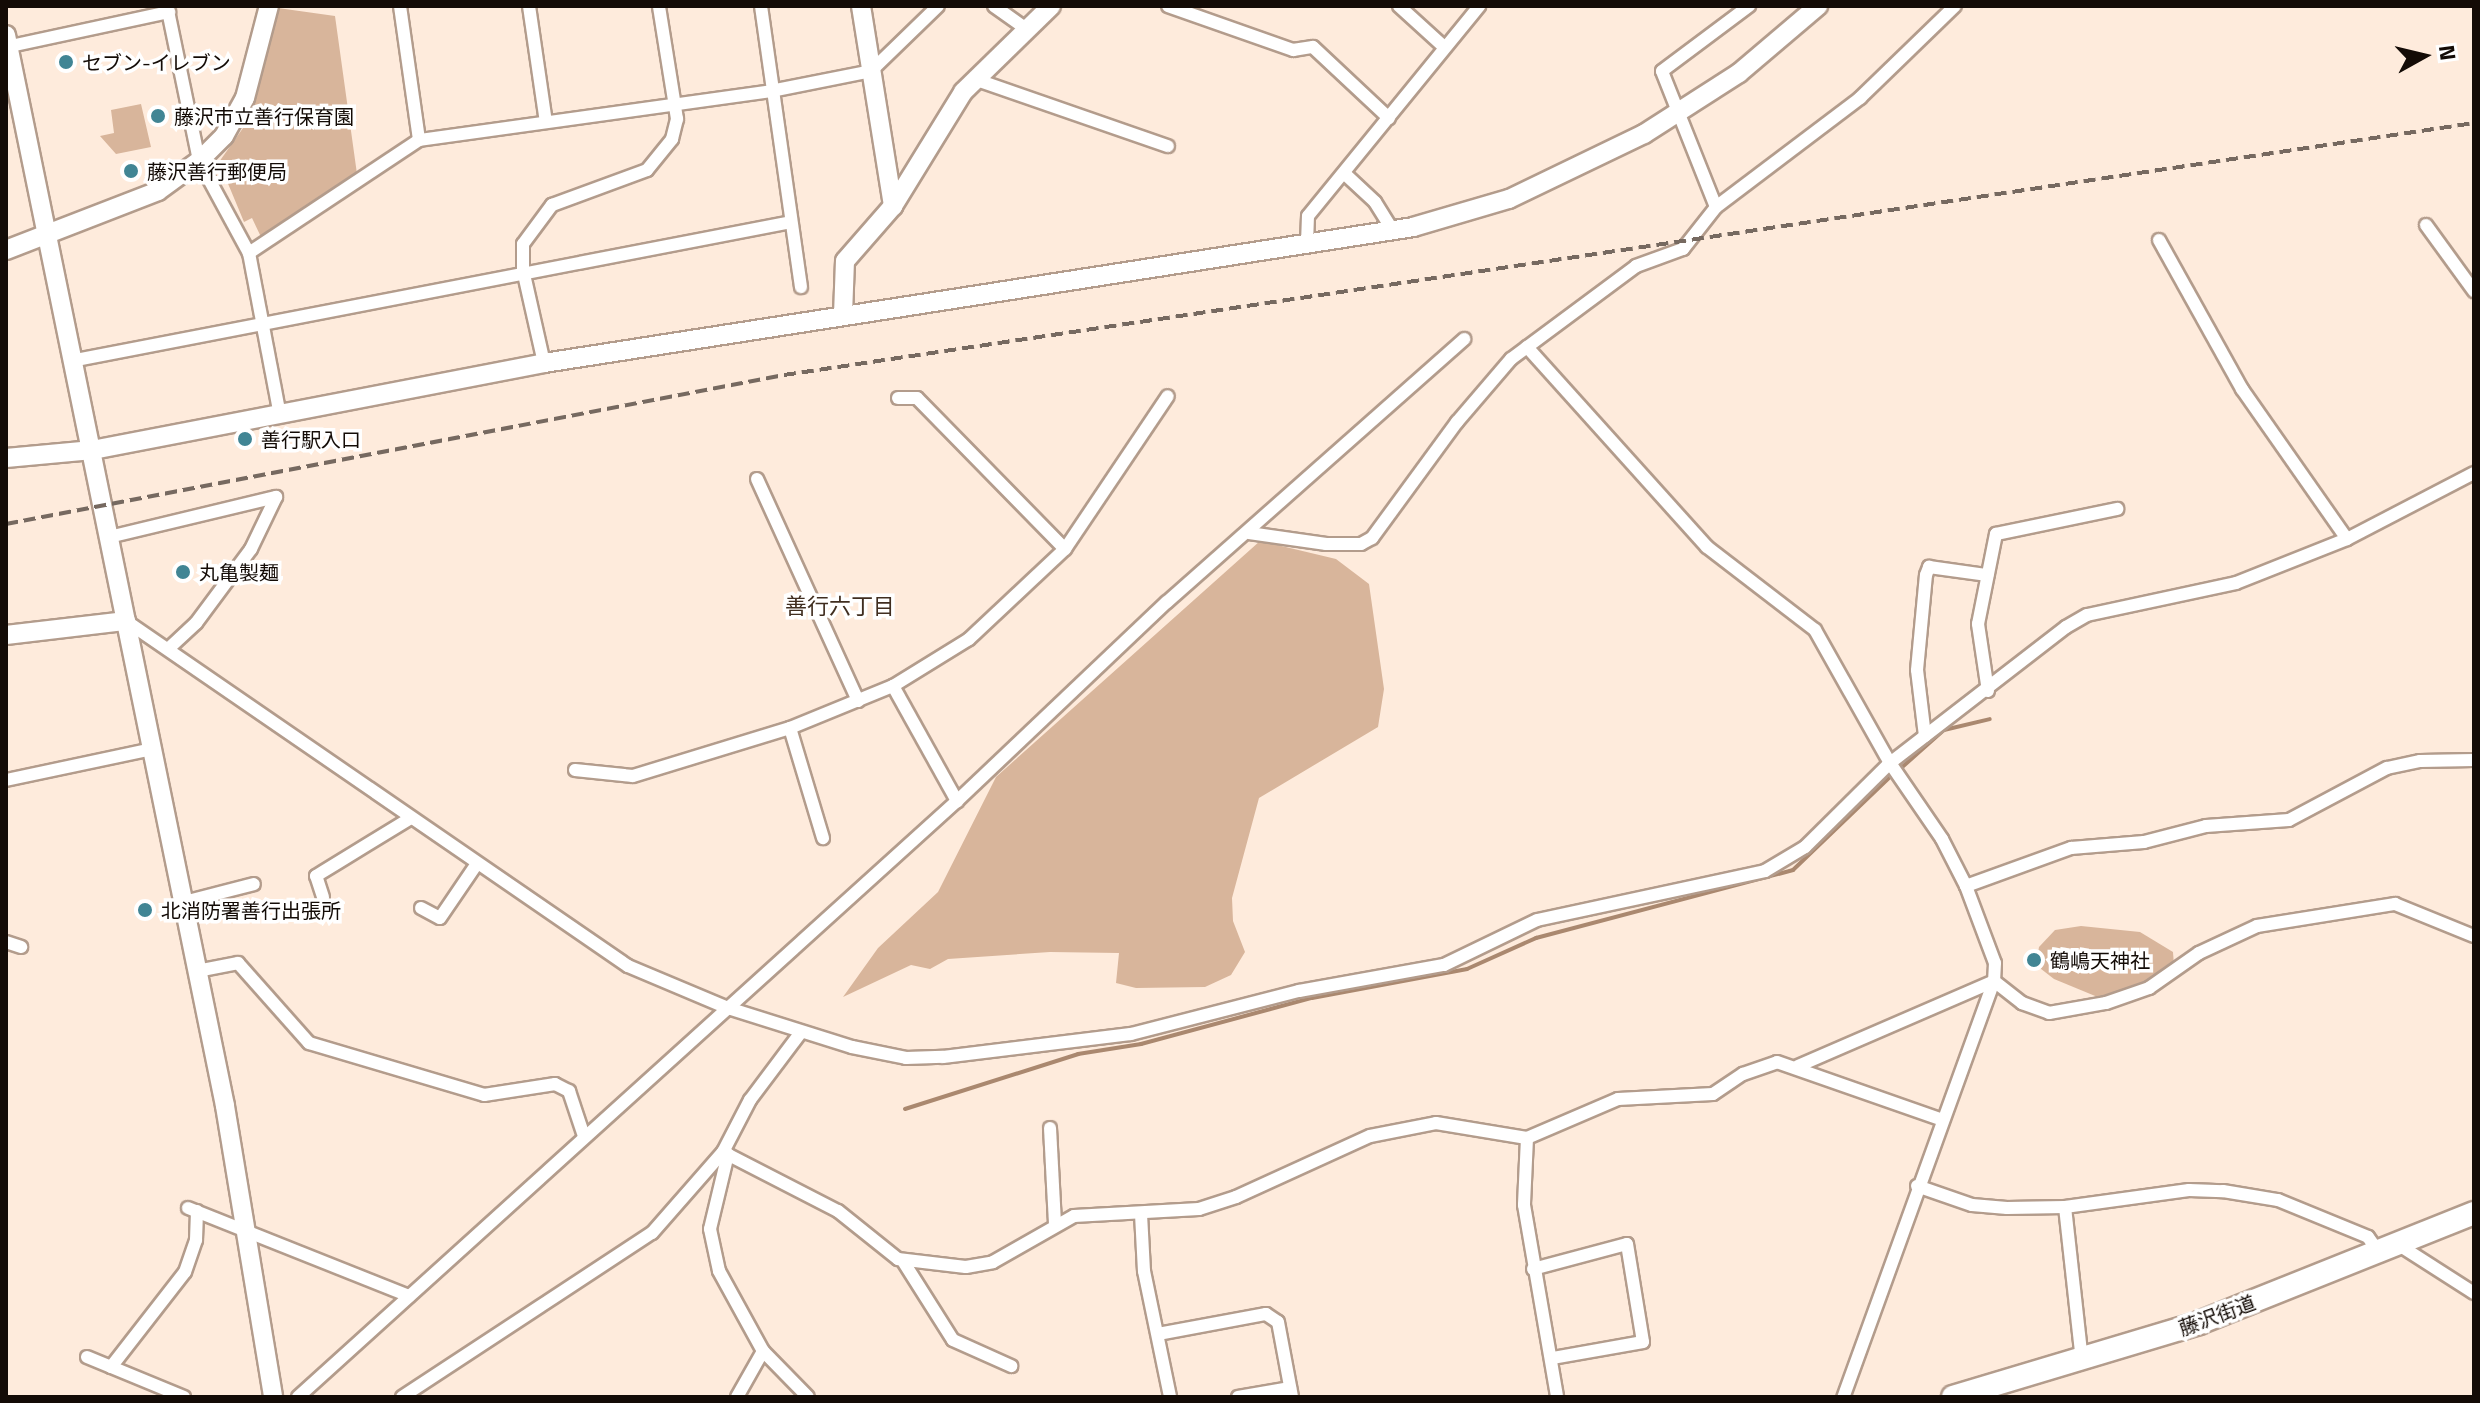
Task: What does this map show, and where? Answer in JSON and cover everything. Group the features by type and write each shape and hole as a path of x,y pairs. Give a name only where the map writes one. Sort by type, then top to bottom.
{"highway":[{"name":"藤沢街道","path":"1953,1397 2082,1360 2390,1250 2474,1213"}],"street":[{"path":"6,250 158,191 199,161 224,136 245,98 269,6"},
{"path":"400,6 419,140"},
{"path":"529,6 546,122"},
{"path":"544,363 523,270 529,231 552,205 627,181 662,154 676,129 659,6"},
{"path":"761,6 801,287"},
{"path":"861,6 893,206"},
{"path":"249,253 419,140 771,91 871,71 938,6"},
{"path":"994,6 1029,31"},
{"path":"843,315 845,261 893,206 950,111 1051,6"},
{"path":"1168,6 1293,50 1313,47 1389,118"},
{"path":"1399,6 1444,47"},
{"path":"1307,244 1308,216 1479,6"},
{"path":"1716,207 1682,112 1662,71 1749,6"},
{"path":"6,458 93,450 544,363 1393,231 1509,199 1682,112 1739,73 1818,6"},
{"path":"1249,533 1326,544 1361,544 1372,538 1457,422 1527,347 1636,266 1677,254 1716,207 1860,98 1955,6"},
{"path":"273,1397 247,1231 184,902 76,360 7,43 168,9 199,161 249,253 280,416"},
{"path":"977,80 1168,146"},
{"path":"1345,174 1375,202 1393,231"},
{"path":"76,360 262,320 791,222"},
{"path":"2426,225 2474,291"},
{"path":"2159,240 2242,389 2347,539"},
{"path":"298,1397 957,801 1167,602 1249,533 1464,339"},
{"path":"1527,347 1707,547 1804,617 1831,655 1890,763 1942,839 1966,886 1995,963 1994,981 1940,1119 1843,1397"},
{"path":"575,770 633,776 790,728 893,686 969,639 1065,549 1168,396"},
{"path":"898,398 917,398 1065,549"},
{"path":"6,635 126,621 409,819 628,966 728,1008 801,1032 906,1058 995,1052 1172,1027 1313,987 1444,965 1537,920 1765,871 1805,847 1890,763 1988,691 2027,655 2087,615 2236,583 2347,539 2474,473"},
{"path":"757,479 858,701"},
{"path":"109,537 276,497 251,549 196,623 168,649"},
{"path":"1988,691 1978,624 1996,534 2117,509"},
{"path":"1925,736 1917,670 1929,567 1987,575"},
{"path":"893,686 957,801"},
{"path":"790,728 823,838"},
{"path":"6,780 152,749"},
{"path":"1966,886 2071,848 2144,842 2206,826 2289,820 2387,768 2420,761 2474,760"},
{"path":"323,897 316,876 409,819"},
{"path":"421,908 440,918 476,865"},
{"path":"184,902 254,884"},
{"path":"1994,981 2022,1003 2049,1013 2073,1011 2149,988 2199,953 2257,926 2395,904 2474,936"},
{"path":"6,942 21,947"},
{"path":"197,971 238,963 309,1043 484,1095 555,1084 569,1091 584,1136"},
{"path":"1798,1066 1994,981"},
{"path":"801,1032 758,1087 725,1153 712,1214 712,1246 719,1271 763,1351 808,1397"},
{"path":"903,1261 966,1267 993,1262 1055,1224 1102,1212 1141,1214 1199,1209 1236,1197 1370,1136 1436,1123 1527,1138 1618,1099 1693,1099 1713,1094 1743,1074 1777,1062 1798,1066 1940,1119"},
{"path":"1050,1128 1055,1224"},
{"path":"1527,1138 1524,1205 1533,1269 1553,1358 1557,1397"},
{"path":"725,1153 838,1211 903,1261 953,1340 1011,1366"},
{"path":"402,1397 652,1233 725,1153"},
{"path":"1917,1186 1972,1205 2065,1207 2189,1190 2278,1200 2368,1237 2474,1293"},
{"path":"2065,1207 2082,1360"},
{"path":"111,1367 185,1272 196,1240 193,1210 409,1296"},
{"path":"1141,1214 1144,1271 1170,1397"},
{"path":"1533,1269 1627,1244 1643,1342 1553,1358"},
{"path":"1158,1334 1266,1314 1278,1322 1291,1392 1238,1397"},
{"path":"737,1397 763,1351"},
{"path":"87,1357 184,1397"}],"shaded area":[{"path":"278,8 335,16 357,174 261,237 252,218 244,222 219,162 248,121"},
{"path":"141,104 151,147 116,154 100,136 114,133 111,110"},
{"path":"1260,541 1336,559 1369,584 1384,689 1378,727 1259,798 1232,898 1233,921 1245,952 1231,975 1205,987 1136,988 1116,983 1119,953 1050,952 948,959 930,969 911,965 843,997 878,948 938,892 996,777"},
{"path":"2081,926 2140,932 2173,952 2174,966 2156,991 2100,998 2054,979 2036,965 2039,947 2055,930"}],"waterway":[{"path":"1900,769 1944,730 1990,719"},
{"path":"905,1109 1078,1054 1141,1044 1312,998 1467,969 1536,938 1793,870 1891,776"}],"railway":[{"path":"6,524 784,375 2474,123"}],"place":[{"name":"セブン-イレブン","path":"66,62"},
{"name":"藤沢市立善行保育園","path":"158,116"},
{"name":"藤沢善行郵便局","path":"131,171"},
{"name":"善行駅入口","path":"245,439"},
{"name":"丸亀製麺","path":"183,572"},
{"name":"北消防署善行出張所","path":"145,910"},
{"name":"鶴嶋天神社","path":"2034,960"}],"district":[{"name":"善行六丁目","path":"840,607"}]}
